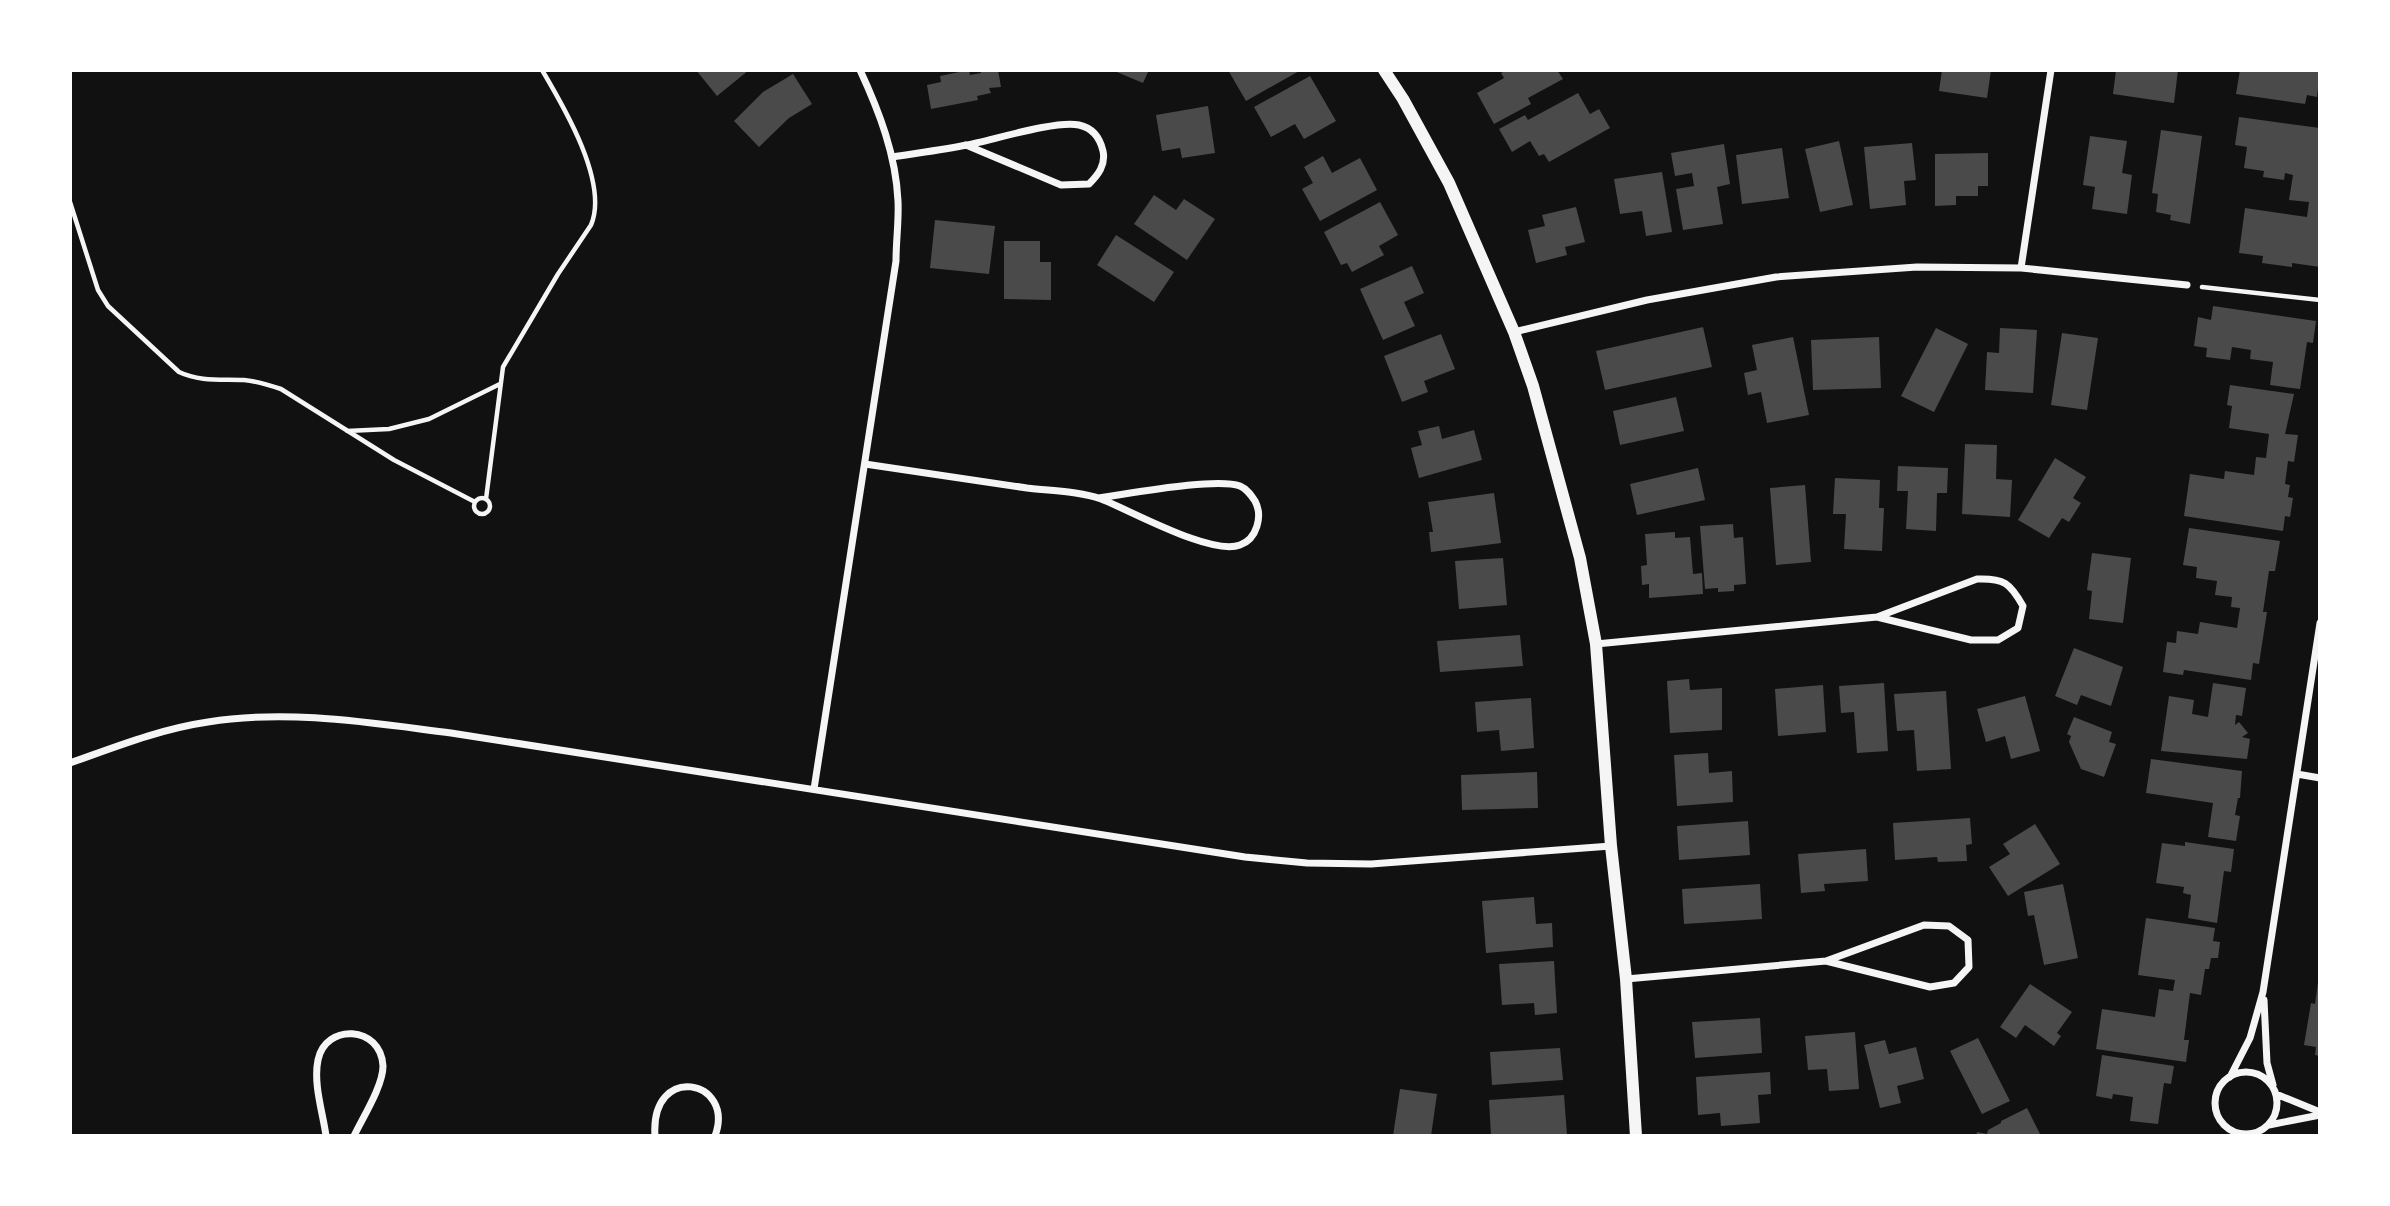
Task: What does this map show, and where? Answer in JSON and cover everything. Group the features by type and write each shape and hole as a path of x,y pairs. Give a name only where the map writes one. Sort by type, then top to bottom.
{"street":[{"path":"814,789 896,261 898,201 892,157 877,105 860,70"},
{"path":"1384,70 1449,183 1514,332 1533,386 1580,558 1596,644 1611,846 1626,979 1636,1136"},
{"path":"2021,268 2051,70"},
{"path":"892,157 966,145 1059,125 1078,125 1091,130 1100,140 1104,157 1099,174 1089,184 1061,185 966,145"},
{"path":"1514,332 1647,300 1776,277 1917,267 2021,268 2187,285"},
{"path":"865,464 1098,498 1191,538 1219,546 1239,546 1253,536 1258,524 1258,507 1251,495 1242,487 1227,484 1174,487 1098,498"},
{"path":"1596,644 1877,617 1976,579 1990,579 2011,586 2023,606 2018,628 1998,640 1971,640 1877,617"},
{"path":"2230,1077 2250,1038 2263,992 2320,623"},
{"path":"70,762 158,733 207,722 264,716 319,718 451,733 1245,857 1307,863 1371,864 1611,846"},
{"path":"2297,774 2320,778"},
{"path":"1626,979 1826,961 1924,925 1949,926 1968,940 1969,967 1954,983 1930,986 1826,961"},
{"path":"2263,992 2267,1063 2277,1108 2268,1126"},
{"path":"326,1136 317,1062 322,1047 350,1032 365,1035 372,1040 383,1065 376,1090 354,1136"},
{"path":"2225,1136 2217,1115 2216,1093 2221,1084 2230,1077 2251,1072 2268,1081 2275,1092 2320,1114"},
{"path":"655,1136 655,1119 664,1097 672,1089 693,1086 702,1089 716,1106 719,1116 715,1136"},
{"path":"2222,1124 2241,1135 2251,1135 2268,1126 2320,1114"}],"path":[{"path":"486,499 478,498 474,507 476,512 484,514 490,506 486,499 503,367 595,216 597,202 587,158 542,70"},
{"path":"70,202 98,290 108,306 179,372 198,379 265,383 281,389 394,460 475,502"},
{"path":"2187,285 2320,300"},
{"path":"346,431 389,429 429,419 500,384"}],"building":[{"path":"696,70 749,70 717,96"},
{"path":"969,70 970,75 981,73 981,70 998,70 1001,87 989,88 991,93 977,96 978,100 931,109 927,85 941,82 940,76"},
{"path":"1112,70 1149,70 1143,83"},
{"path":"1228,70 1301,70 1246,101"},
{"path":"1507,70 1557,70 1563,79 1528,98 1531,104 1494,124 1477,93 1504,78 1501,73"},
{"path":"1942,70 1991,70 1987,98 1939,91"},
{"path":"2116,70 2178,70 2174,103 2113,94"},
{"path":"2240,70 2320,70 2317,97 2307,95 2305,104 2236,94"},
{"path":"793,74 812,104 789,118 759,147 734,121 763,92"},
{"path":"1310,76 1336,121 1304,139 1295,124 1271,137 1254,107"},
{"path":"1578,93 1590,114 1599,109 1610,128 1549,162 1544,154 1539,156 1530,141 1512,152 1499,129 1525,115 1528,120"},
{"path":"1208,106 1215,153 1182,158 1180,148 1162,151 1156,115"},
{"path":"2239,117 2320,128 2320,267 2262,263 2263,256 2239,253 2245,208 2307,217 2309,202 2289,200 2293,175 2285,173 2284,180 2263,177 2264,171 2244,168 2247,147 2235,145"},
{"path":"2161,130 2202,136 2190,224 2170,220 2171,215 2156,212 2158,194 2152,193"},
{"path":"2090,136 2127,141 2122,173 2132,175 2127,214 2092,209 2095,187 2083,185"},
{"path":"1839,141 1853,205 1820,212 1805,149"},
{"path":"1912,143 1916,180 1904,181 1906,205 1870,209 1864,147"},
{"path":"1724,144 1730,184 1717,187 1723,224 1683,230 1676,189 1694,186 1692,173 1675,176 1671,153"},
{"path":"1782,148 1789,198 1742,204 1736,155"},
{"path":"1988,153 1988,186 1978,186 1978,196 1956,196 1956,205 1935,206 1935,154"},
{"path":"1323,156 1332,173 1360,158 1377,190 1320,221 1302,189 1313,183 1304,167"},
{"path":"1662,172 1672,232 1646,236 1642,211 1620,214 1614,179"},
{"path":"1154,195 1176,210 1184,199 1215,219 1187,260 1134,224"},
{"path":"1380,202 1398,235 1379,246 1384,255 1352,272 1347,263 1341,265 1324,232"},
{"path":"1576,207 1585,242 1565,247 1567,255 1536,263 1528,230 1545,226 1542,215"},
{"path":"935,220 995,226 989,274 930,268"},
{"path":"1116,235 1174,272 1154,302 1097,265"},
{"path":"1004,241 1040,241 1040,262 1051,262 1051,300 1004,299"},
{"path":"1412,266 1424,293 1404,302 1415,326 1383,340 1360,289"},
{"path":"2213,306 2316,321 2313,343 2307,342 2300,389 2270,385 2273,362 2250,359 2251,350 2232,347 2230,360 2206,357 2207,348 2194,346 2198,317 2211,320"},
{"path":"1703,327 1712,367 1605,390 1596,351"},
{"path":"1936,328 1968,344 1934,412 1901,396"},
{"path":"2000,328 2037,330 2033,393 1985,390 1987,352 1999,353"},
{"path":"2062,333 2098,338 2087,410 2051,405"},
{"path":"1441,334 1455,369 1424,381 1428,392 1402,402 1384,356"},
{"path":"1793,337 1809,415 1767,423 1761,392 1748,395 1744,373 1757,370 1752,345"},
{"path":"1879,337 1881,388 1813,390 1811,340"},
{"path":"2230,385 2294,394 2285,434 2298,435 2294,462 2288,461 2285,484 2290,485 2288,497 2293,498 2290,517 2285,516 2283,531 2184,516 2190,474 2224,479 2225,471 2254,475 2256,457 2266,458 2269,434 2229,428 2232,406 2227,405"},
{"path":"1676,397 1684,431 1620,445 1613,411"},
{"path":"1439,426 1442,439 1474,430 1482,460 1419,478 1411,448 1422,445 1418,431"},
{"path":"1965,444 1997,445 1996,479 2012,480 2010,517 1962,514"},
{"path":"2055,458 2086,477 2073,498 2081,503 2069,522 2062,518 2049,538 2018,520"},
{"path":"1898,466 1948,468 1947,493 1937,493 1936,531 1906,529 1908,491 1897,491"},
{"path":"1698,468 1705,500 1637,515 1630,484"},
{"path":"1835,478 1880,480 1879,508 1884,508 1882,551 1844,549 1846,514 1833,514"},
{"path":"1805,485 1811,562 1776,565 1770,488"},
{"path":"1494,493 1501,543 1431,552 1429,532 1433,532 1428,502"},
{"path":"1733,524 1734,538 1743,537 1746,584 1734,585 1734,591 1705,589 1700,526"},
{"path":"2189,528 2280,541 2275,571 2269,571 2263,612 2267,612 2259,664 2253,663 2251,680 2184,670 2183,675 2163,672 2167,642 2176,643 2177,631 2198,634 2200,622 2237,628 2240,608 2231,607 2232,597 2215,595 2217,581 2196,578 2197,567 2183,565"},
{"path":"1675,532 1675,538 1690,537 1693,574 1702,573 1703,594 1649,598 1649,584 1642,585 1641,566 1647,565 1645,534"},
{"path":"2092,553 2131,558 2123,623 2089,619 2092,591 2087,590"},
{"path":"1503,558 1507,605 1459,609 1455,561"},
{"path":"1520,635 1523,666 1440,672 1437,641"},
{"path":"2074,648 2123,667 2111,706 2081,695 2077,705 2055,696"},
{"path":"1689,679 1690,690 1722,688 1722,730 1670,733 1667,681"},
{"path":"1884,683 1888,751 1857,753 1854,712 1841,713 1839,686"},
{"path":"2213,683 2246,688 2242,716 2236,715 2235,725 2239,722 2248,733 2242,737 2250,739 2247,759 2161,751 2169,696 2194,700 2192,714 2208,717"},
{"path":"1823,685 1826,732 1778,736 1775,689"},
{"path":"1946,691 1951,769 1917,771 1914,730 1897,731 1894,694"},
{"path":"2025,696 2040,751 2011,759 2005,736 1986,742 1977,709"},
{"path":"1531,698 1534,748 1501,751 1499,730 1477,732 1475,702"},
{"path":"2074,717 2112,732 2109,742 2116,744 2104,777 2081,769 2069,742 2071,736 2067,734"},
{"path":"1708,753 1709,773 1732,771 1733,802 1677,806 1674,755"},
{"path":"2151,759 2242,771 2240,798 2235,815 2240,816 2236,841 2208,837 2213,803 2146,793"},
{"path":"1537,772 1538,808 1462,810 1461,775"},
{"path":"1970,818 1972,844 1966,845 1967,861 1938,862 1937,857 1895,860 1893,823"},
{"path":"1748,821 1750,855 1679,860 1677,826"},
{"path":"2035,824 2060,864 2008,896 1989,867 2010,854 2003,844"},
{"path":"2185,842 2234,849 2231,872 2224,871 2217,923 2188,918 2191,895 2183,893 2184,887 2156,883 2162,843 2185,846"},
{"path":"1866,849 1868,881 1824,884 1825,891 1801,893 1798,854"},
{"path":"1760,884 1762,919 1684,924 1682,889"},
{"path":"2063,884 2078,958 2044,965 2034,915 2028,916 2024,892"},
{"path":"1534,897 1536,924 1552,923 1553,947 1486,953 1482,901"},
{"path":"2146,918 2215,928 2213,941 2220,942 2218,958 2211,958 2209,969 2205,969 2201,995 2190,993 2184,1040 2189,1040 2186,1062 2096,1049 2102,1009 2155,1017 2159,989 2173,991 2175,980 2138,975"},
{"path":"1554,961 1557,1013 1535,1015 1534,1003 1502,1005 1499,964"},
{"path":"2318,982 2320,1056 2315,1055 2316,1047 2304,1045 2311,1003 2315,1004"},
{"path":"2030,984 2072,1012 2057,1033 2061,1036 2054,1046 2025,1025 2016,1038 2000,1027"},
{"path":"1760,1018 1762,1053 1695,1058 1692,1022"},
{"path":"1855,1032 1859,1089 1829,1091 1827,1069 1808,1070 1805,1036"},
{"path":"1978,1038 2010,1101 1982,1114 1950,1051"},
{"path":"1885,1040 1889,1054 1916,1047 1924,1079 1897,1086 1901,1103 1880,1108 1864,1045"},
{"path":"1560,1048 1563,1080 1492,1085 1490,1052"},
{"path":"2102,1055 2174,1066 2171,1084 2164,1083 2158,1124 2130,1121 2133,1097 2113,1094 2112,1099 2096,1096"},
{"path":"1770,1072 1771,1094 1758,1095 1760,1123 1721,1126 1720,1113 1698,1115 1696,1077"},
{"path":"1400,1089 1437,1094 1431,1136 1393,1136"},
{"path":"1564,1095 1567,1135 1491,1136 1489,1100"},
{"path":"2027,1108 2041,1136 1976,1136 1977,1132 1987,1134 1988,1130 2001,1121"}]}
